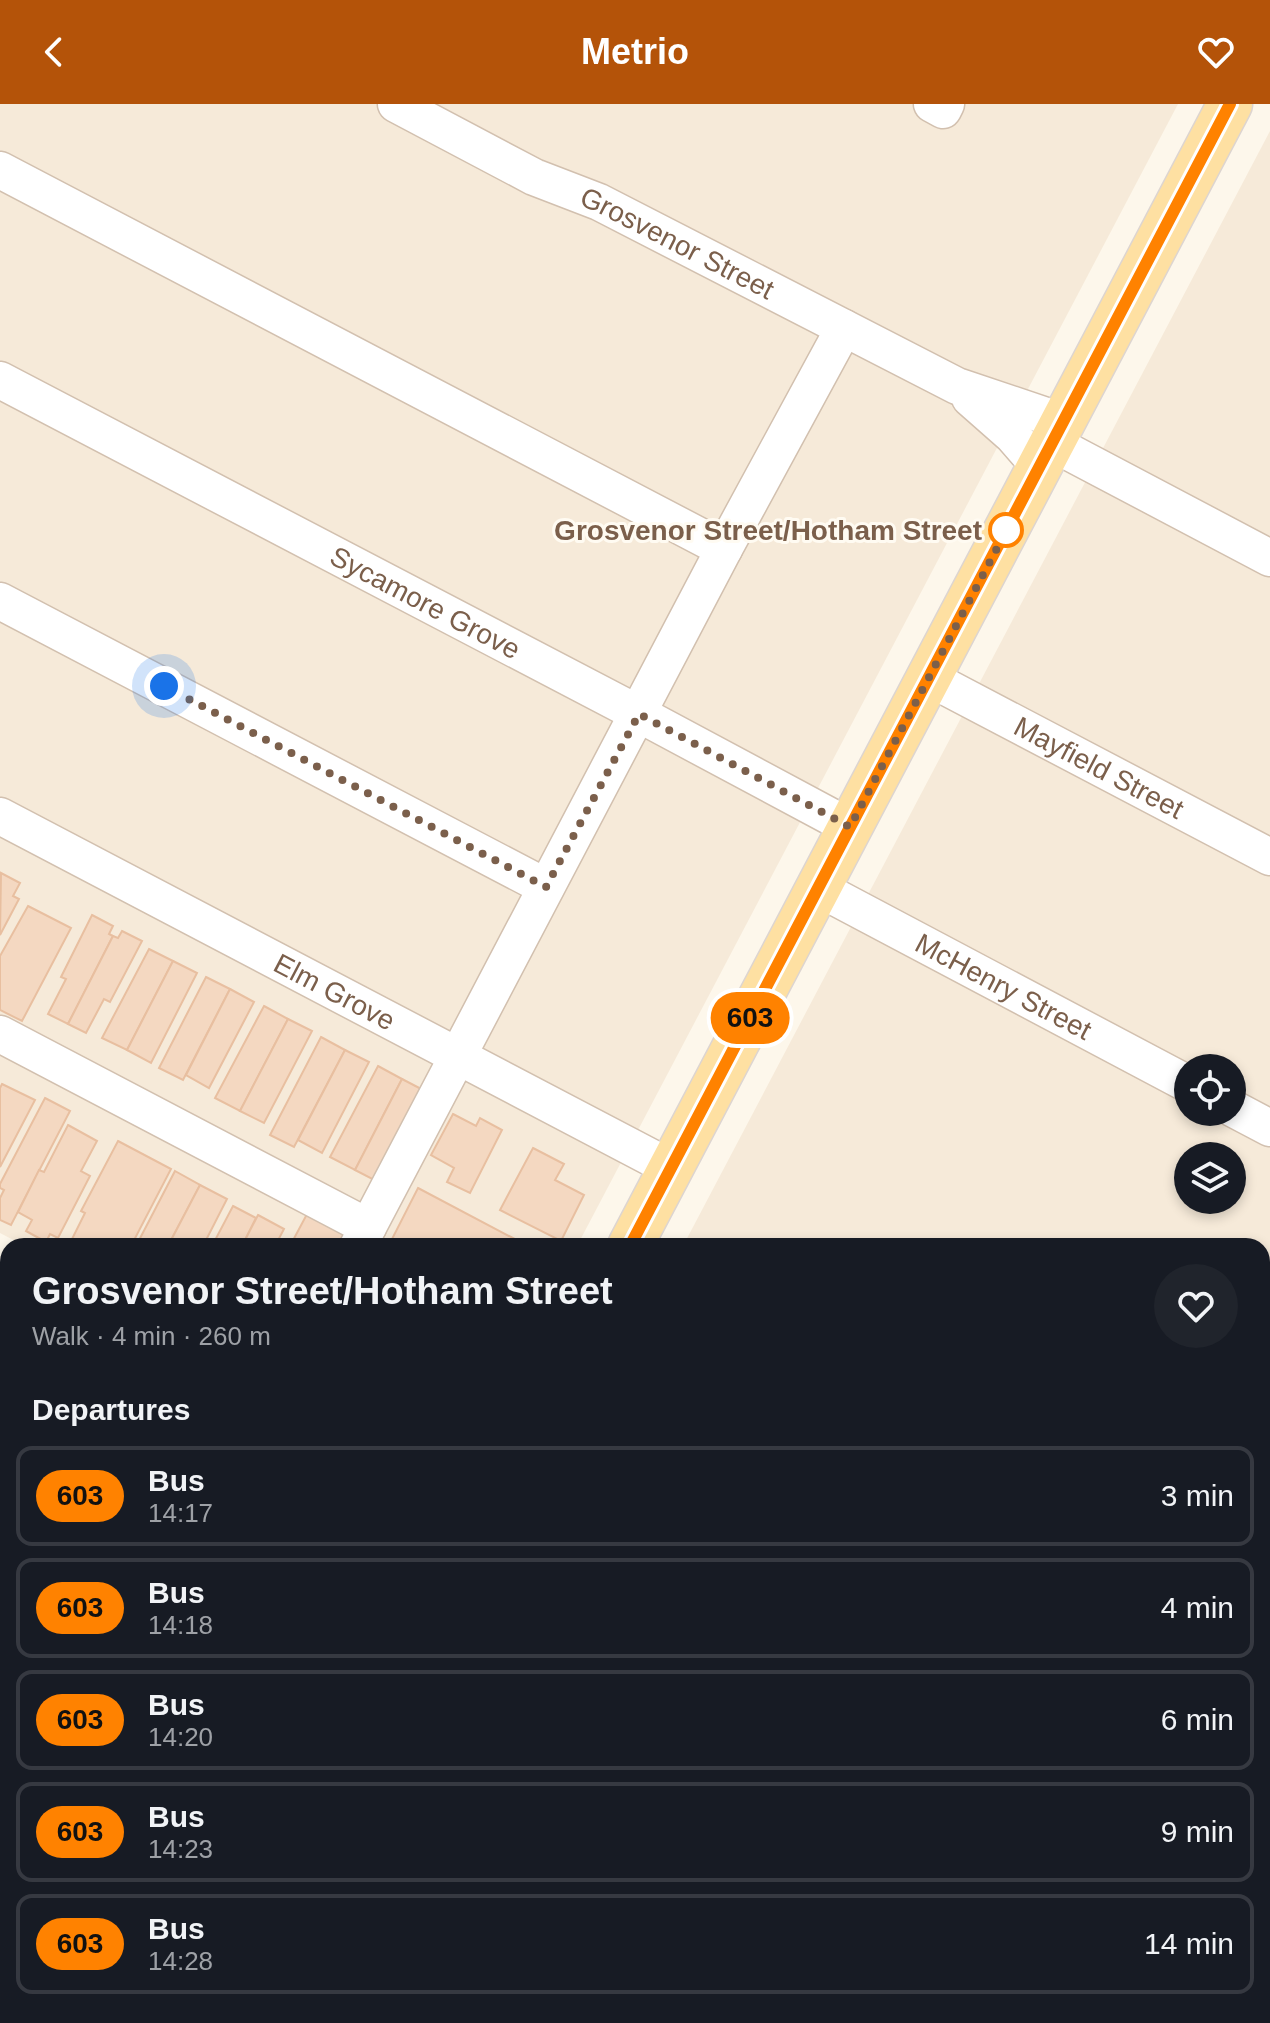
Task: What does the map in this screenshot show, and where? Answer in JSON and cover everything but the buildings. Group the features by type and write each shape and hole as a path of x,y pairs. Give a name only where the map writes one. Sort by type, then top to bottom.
{"main road":[{"path":"634,1238 1230,104"}],"street":[{"name":"Grosvenor Street","path":"396,104 534,177 599,202 957,386 1052,444"},
{"path":"932,104 943,110 946,104"},
{"path":"0,170 724,549"},
{"path":"0,1034 363,1236 724,549 844,328"},
{"name":"Sycamore Grove","path":"0,380 850,827"},
{"name":"Grosvenor Street","path":"957,386 1009,432 1052,444"},
{"path":"1052,444 1270,558"},
{"path":"0,601 546,887"},
{"name":"Mayfield Street","path":"929,678 1270,857"},
{"name":"Elm Grove","path":"0,816 671,1168"},
{"name":"McHenry Street","path":"818,888 1174,1077"},
{"path":"1246,1115 1270,1128"}],"shaded area":[{"path":"0,104 1178,104 581,1238 10,1238 0,1233"},
{"path":"1270,131 1270,1238 687,1238"}],"bus line":[{"name":"603","path":"634,1238 1230,104"}],"place":[{"name":"Grosvenor Street/Hotham Street","path":"1006,530"}],"route":[{"path":"164,686 546,887 639,714 850,827 1013,518 1006,530"}]}
